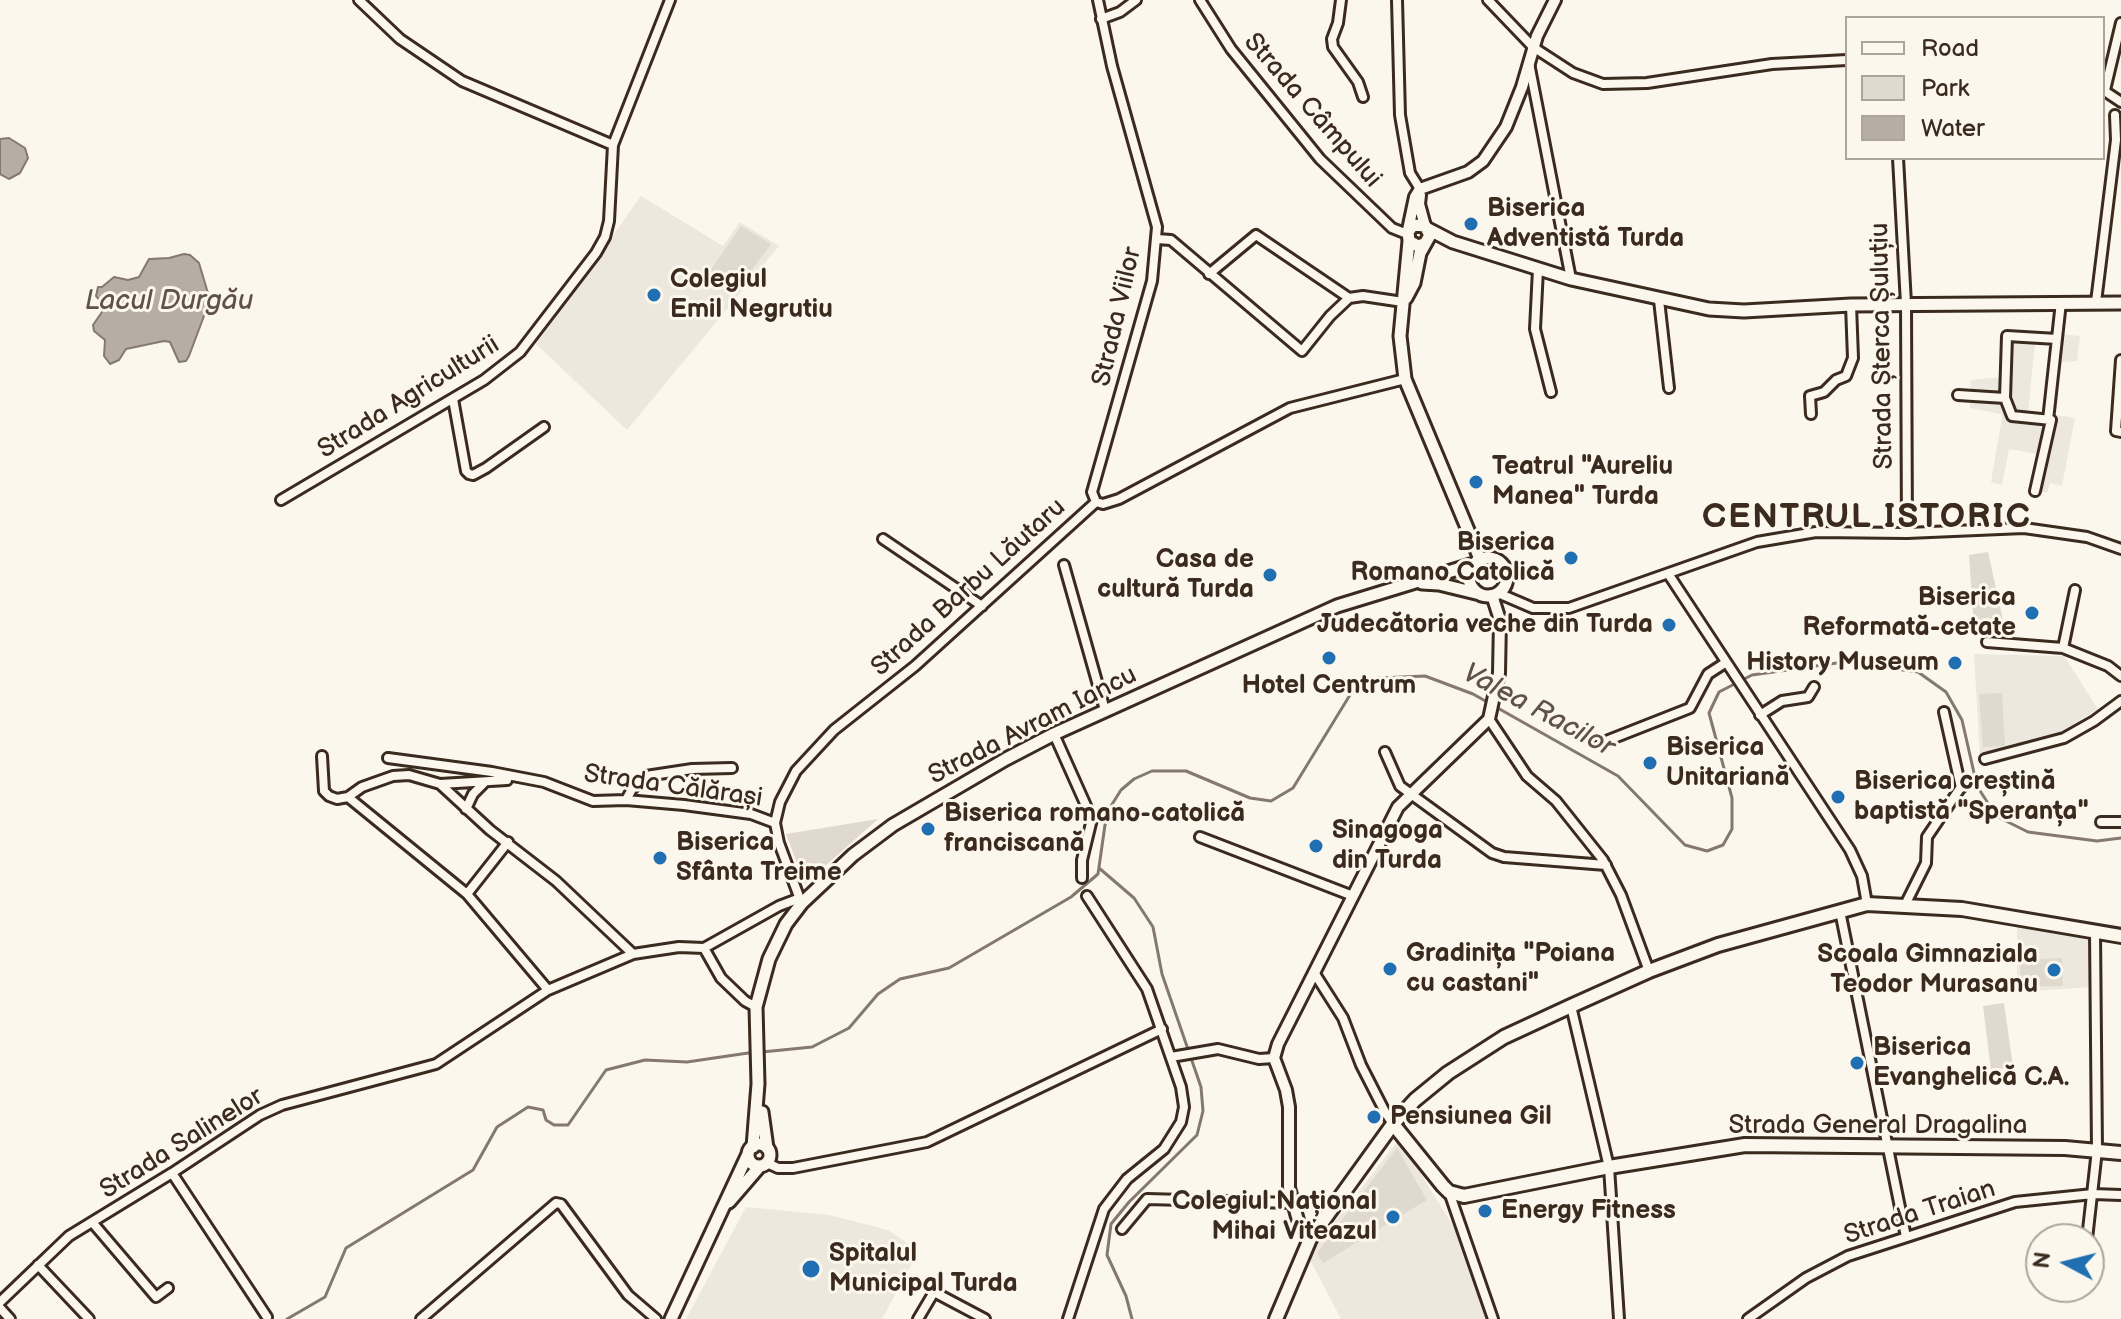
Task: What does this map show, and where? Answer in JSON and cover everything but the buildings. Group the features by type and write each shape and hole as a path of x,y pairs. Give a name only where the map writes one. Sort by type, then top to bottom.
{"main road":[{"path":"1477,562 1494,559 1504,568 1506,581 1490,594 1471,586 1469,580 1477,562 1405,379 1400,336 1408,235 1416,224 1453,242 1571,279 1709,309 1744,311 1851,305 2061,302 2096,302 2119,306"},
{"path":"1403,302 1414,283 1424,244 1430,235 1426,227"},
{"path":"1408,235 1418,246 1424,244"},
{"name":"Strada Avram Iancu","path":"758,1084 756,1007 762,979 776,943 801,900 893,825 1054,734 1105,710 1337,606 1477,562"},
{"name":"Strada Avram Iancu","path":"1413,582 1490,594"},
{"path":"1276,1319 1310,1239 1393,1124 1415,1100 1448,1073 1504,1037 1571,1006 1649,971 1718,945 1867,904 1962,909 2121,936"},
{"path":"758,1084 750,1161 763,1164"},
{"path":"725,1205 770,1155 758,1084"},
{"path":"1393,1124 1449,1192"},
{"path":"671,1319 750,1150 760,1145 767,1148"},
{"name":"Strada General Dragalina","path":"1449,1192 1474,1196 1609,1167 1745,1145 1886,1145 2121,1153"}],"street":[{"path":"359,0 400,39 462,81 613,145"},
{"name":"Strada Agriculturii","path":"281,500 453,399 506,365 520,352 605,237 609,221 613,145 670,0"},
{"name":"Strada Viilor","path":"1096,502 1092,492 1146,304 1157,239 1153,209 1098,0"},
{"path":"1101,19 1120,12 1136,0"},
{"name":"Strada Câmpului","path":"1200,0 1231,49 1320,159 1392,228 1408,235"},
{"path":"1341,0 1333,47 1358,82 1363,97"},
{"path":"1397,0 1400,115 1410,173 1420,189 1419,204 1426,227"},
{"path":"1488,0 1533,47 1573,73 1603,84 1647,83 1772,64 1845,60"},
{"path":"1408,235 1415,197 1420,189 1468,172 1483,161 1506,127 1533,47 1555,0"},
{"path":"2105,86 2121,23"},
{"path":"1529,62 1571,279"},
{"path":"2096,302 2116,140 2115,115"},
{"name":"Strada Șterca Șuluțiu","path":"1898,160 1906,304 1907,533"},
{"path":"1209,274 1256,235 1349,298 1374,296 1403,302"},
{"path":"1157,239 1171,240 1302,351 1349,298"},
{"path":"1538,269 1535,329 1551,392"},
{"path":"1659,300 1669,388"},
{"path":"2035,491 2051,420 2048,420 2061,302"},
{"path":"1811,414 1810,396 1824,392 1836,380 1846,376 1850,367 1853,358 1851,305"},
{"path":"2048,420 2012,416 2005,398 2007,336 2057,339"},
{"path":"2121,360 2116,431 2121,432"},
{"name":"Strada Barbu Lăutaru","path":"775,823 786,786 834,730 915,666 1096,502 1109,503 1132,492 1290,408 1405,379"},
{"path":"1958,395 2005,398"},
{"path":"453,399 469,474 486,468 544,427"},
{"path":"1490,594 1521,604 1557,610 1583,605 1757,542 1792,535 1846,531 1907,533 2024,528 2087,537 2121,549"},
{"path":"883,539 982,606"},
{"path":"1064,565 1105,710"},
{"path":"1669,575 1850,850 1862,876 1867,904"},
{"path":"2063,648 2075,590"},
{"path":"1310,1239 1299,1224 1289,1188 1289,1107 1274,1058 1398,807 1490,717 1499,673 1500,620 1490,594"},
{"path":"1987,642 2063,648 2108,666 2121,676"},
{"path":"1601,743 1690,708 1708,674 1727,665"},
{"path":"1760,715 1782,701 1808,697 1814,687"},
{"path":"1985,759 2064,738 2121,701"},
{"path":"1905,905 1926,863 1927,837 1962,786 1944,712"},
{"path":"1490,717 1527,776 1556,801 1606,865 1621,895 1649,971"},
{"path":"1054,734 1092,819 1082,860 1082,878"},
{"path":"1385,752 1400,786 1497,855 1606,865"},
{"path":"322,756 324,791 337,799 348,797 467,894 548,990"},
{"name":"Strada Călărași","path":"388,758 544,782 593,801 626,800 751,814 775,823"},
{"path":"626,800 632,789 646,776 692,769 732,768"},
{"name":"Strada Călărași","path":"348,797 362,787 393,776 409,775 440,784 499,779 516,782 519,778"},
{"path":"466,809 473,794 484,782"},
{"path":"440,784 466,809 556,881 633,954"},
{"path":"2101,822 2121,822"},
{"path":"775,823 779,843 801,900"},
{"path":"1200,837 1353,896"},
{"path":"467,894 508,842"},
{"path":"1580,863 1585,858 1589,843"},
{"path":"1068,1319 1104,1209 1127,1179 1164,1149 1181,1122 1184,1107 1181,1087 1147,989 1087,896"},
{"name":"Strada Salinelor","path":"0,1302 69,1236 260,1115 282,1105 436,1064 548,990 633,954 679,947 704,948 779,906 801,900"},
{"path":"1840,911 1906,1237"},
{"path":"2089,1223 2097,1150 2095,932"},
{"path":"704,948 721,978 756,1007"},
{"path":"1315,974 1343,1018 1361,1065 1393,1124"},
{"path":"1571,1006 1609,1167 1619,1319"},
{"path":"763,1164 793,1168 927,1142 1162,1029"},
{"path":"1171,1057 1218,1049 1259,1059 1274,1058"},
{"path":"172,1173 267,1317"},
{"path":"1449,1192 1493,1319"},
{"name":"Strada Traian","path":"1748,1319 1806,1278 1848,1256 2015,1202 2093,1194 2121,1195"},
{"path":"1122,1229 1147,1199 1292,1203"},
{"path":"421,1319 556,1203 561,1204 628,1295 656,1319"},
{"path":"92,1222 156,1297 168,1288"},
{"path":"38,1265 89,1319"},
{"path":"918,1319 934,1292 985,1319"},
{"path":"0,1308 10,1319"}],"shaded area":[{"name":"Colegiul Emil Negrutiu","path":"641,196 723,246 740,222 779,246 627,430 536,344"},
{"path":"2001,331 2036,333 2028,413 2043,416 2051,333 2080,336 2077,361 2062,362 2056,415 2075,418 2062,486 2050,483 2047,493 2032,490 2037,454 2009,449 2002,485 1991,482 2002,418 2001,414 1970,408 1971,380 2002,377"},
{"path":"1974,654 2064,656 2098,709 2052,737 1980,755"},
{"name":"Scoala Gimnaziala Teodor Murasanu","path":"2017,925 2091,936 2093,987 2017,992"},
{"name":"Colegiul Național Mihai Viteazul","path":"1399,1139 1457,1232 1486,1319 1341,1319 1307,1254"},
{"name":"Spitalul Municipal Turda","path":"746,1207 829,1215 888,1230 919,1251 882,1319 686,1319"}],"green space":[{"path":"741,226 771,244 736,291 710,271"},
{"path":"1988,552 2008,643 1987,642 1974,627 1969,555"},
{"path":"2002,693 2005,746 1983,747 1979,694"},
{"path":"878,819 805,884 786,834"},
{"path":"2062,958 2063,986 2021,987 2020,960"},
{"path":"2004,1003 2013,1067 1991,1070 1983,1006"},
{"path":"1397,1148 1427,1200 1323,1263 1317,1253"}],"water":[{"path":"9,138 25,148 28,158 20,173 9,179 0,174 0,139"},
{"name":"Lacul Durgău","path":"184,254 199,263 210,300 186,361 179,362 170,342 164,341 126,349 119,360 110,364 104,356 105,340 94,331 93,325 104,309 96,296 98,287 114,277 128,280 139,277 149,259"}],"waterway":[{"name":"Valea Racilor","path":"762,1052 812,1047 849,1028 878,994 900,979 949,968 1071,897 1098,874 1111,806 1121,790 1134,779 1152,771 1186,771 1250,798 1271,801 1293,788 1353,690 1379,678 1425,676 1473,694 1618,776 1685,845 1707,851 1723,845 1732,829 1732,798 1709,713 1719,692 1752,675 1844,662 1918,672 1946,692 1962,720 1977,786 1996,816 2028,832 2097,841 2121,838"},
{"name":"Valea Racilor","path":"1099,868 1134,898 1153,927 1162,974 1201,1087 1203,1111 1197,1135 1111,1224 1107,1255 1126,1296 1132,1319"},
{"path":"287,1319 325,1297 346,1248 473,1170 497,1127 528,1107 543,1110 546,1120 554,1125 568,1125 606,1070 645,1060 687,1062 755,1052"}],"place":[{"name":"Biserica Adventistă Turda","path":"1471,224"},
{"name":"Colegiul Emil Negrutiu","path":"654,295"},
{"name":"Teatrul \"Aureliu Manea\" Turda","path":"1476,482"},
{"name":"Biserica Romano Catolică","path":"1571,558"},
{"name":"Casa de cultură Turda","path":"1270,575"},
{"name":"Biserica Reformată-cetate","path":"2032,613"},
{"name":"Judecătoria veche din Turda","path":"1669,625"},
{"name":"Hotel Centrum","path":"1329,658"},
{"name":"History Museum","path":"1955,663"},
{"name":"Biserica Unitariană","path":"1650,763"},
{"name":"Biserica creștină baptistă \"Speranța\"","path":"1838,797"},
{"name":"Biserica romano-catolică franciscană","path":"928,829"},
{"name":"Sinagoga din Turda","path":"1316,846"},
{"name":"Biserica Sfânta Treime","path":"660,858"},
{"name":"Gradinița \"Poiana cu castani\"","path":"1390,969"},
{"name":"Scoala Gimnaziala Teodor Murasanu","path":"2054,970"},
{"name":"Biserica Evanghelică C.A.","path":"1857,1063"},
{"name":"Pensiunea Gil","path":"1374,1117"},
{"name":"Energy Fitness","path":"1485,1211"},
{"name":"Colegiul Național Mihai Viteazul","path":"1393,1217"},
{"name":"Spitalul Municipal Turda","path":"811,1269"}],"district":[{"name":"CENTRUL ISTORIC","path":"1867,518"}]}
